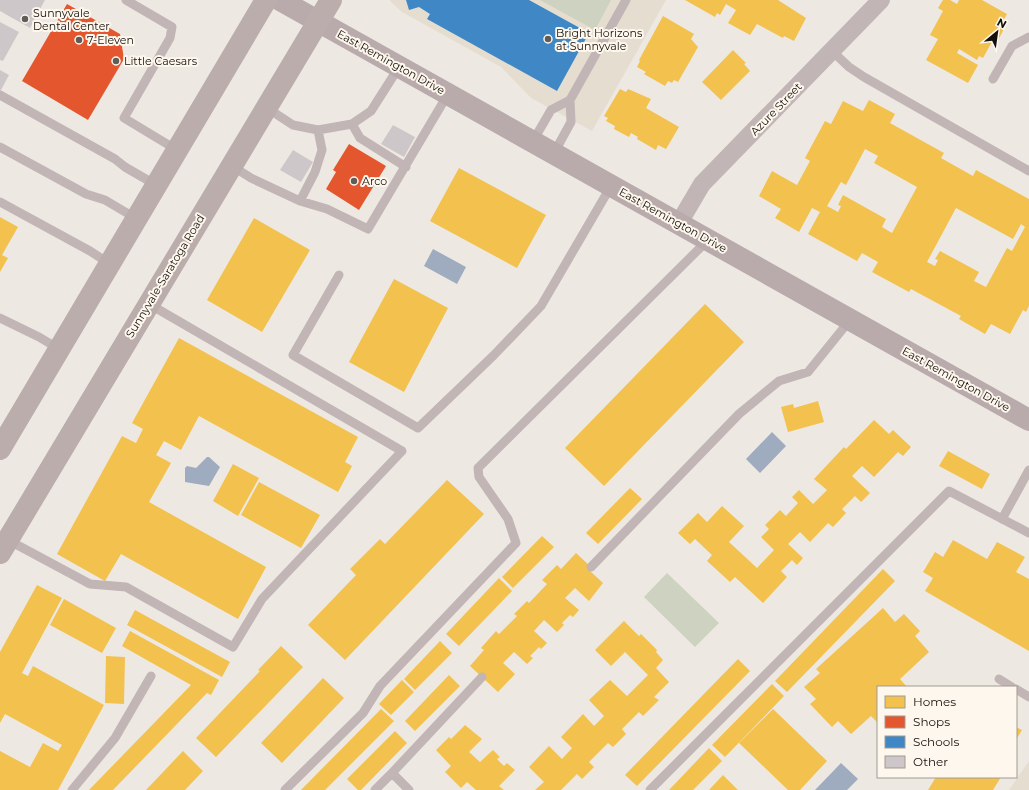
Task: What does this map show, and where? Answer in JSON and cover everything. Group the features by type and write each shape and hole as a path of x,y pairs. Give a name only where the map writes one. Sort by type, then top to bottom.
{"main road":[{"path":"0,449 266,0"},
{"name":"East Remington Drive","path":"280,0 534,141 611,186 1029,420"},
{"name":"Sunnyvale-Saratoga Road","path":"4,546 330,0"}],"street":[{"name":"Azure Street","path":"679,223 702,184 880,0"}],"lane":[{"path":"126,0 172,27 170,38 124,118 177,150"},
{"path":"554,153 571,122 570,100 626,0"},
{"path":"993,80 1012,46 1029,37"},
{"path":"832,51 849,67 864,78 1029,171"},
{"path":"266,107 293,125 318,130 352,124 372,112 399,67"},
{"path":"230,166 251,178 300,201 327,209 368,229 448,94"},
{"path":"0,95 115,159 125,167 156,185"},
{"path":"534,141 551,110 570,100"},
{"path":"352,124 360,138 406,167"},
{"path":"300,201 315,172 322,150 318,130"},
{"path":"0,147 86,194 105,200 137,219"},
{"path":"339,275 293,355 418,428 494,356 540,306 611,186"},
{"path":"0,202 90,251 110,264"},
{"path":"285,790 363,713 380,686 516,543 508,519 479,478 478,468 708,240"},
{"path":"4,546 90,584 126,587 233,647 262,599 402,451 149,304"},
{"path":"0,318 39,337 59,349"},
{"path":"591,567 739,414 779,381 808,372 850,320"},
{"path":"1002,519 1029,470"},
{"path":"650,790 949,491 1029,533"},
{"path":"72,790 115,738 151,676"},
{"path":"375,790 482,677"},
{"path":"999,679 1010,686"},
{"path":"1017,691 1029,697"},
{"path":"392,773 409,790"}],"shaded area":[{"name":"Bright Horizons at Sunnyvale","path":"389,0 666,0 592,131 531,98 501,67 402,12"},
{"path":"1029,761 1029,790 1009,790"}],"green space":[{"path":"540,0 611,0 595,30"},
{"path":"667,573 719,623 695,647 644,597"}],"water":[{"path":"433,249 466,267 457,284 424,266"},
{"path":"772,432 786,446 760,473 746,459"},
{"path":"207,457 209,457 220,467 209,486 185,482 185,468 187,466 196,468"},
{"path":"841,763 858,779 847,790 815,790"}],"building: Homes":[{"path":"685,0 778,0 806,18 794,41 784,36 783,38 757,24 750,35 728,23 736,10 726,4 720,15 717,13 715,17"},
{"path":"943,0 950,0 957,4 959,0 982,0 1007,14 1000,27 1004,29 997,42 993,40 983,58 979,56 977,60 959,49 957,53 978,65 968,83 926,60 938,39 930,35 943,11 938,8"},
{"path":"663,16 694,34 691,39 698,47 678,82 674,80 672,83 668,81 665,86 644,74 646,72 637,67 640,61 639,60"},
{"path":"733,50 746,63 744,64 750,71 721,100 702,82"},
{"path":"620,89 626,92 628,89 651,99 646,108 679,127 666,149 658,145 656,150 637,139 638,137 631,133 629,137 614,129 615,126 606,121 608,118 604,116"},
{"path":"869,100 895,114 890,123 944,153 941,158 973,176 976,170 1029,199 1029,306 1026,312 1023,310 1010,334 991,324 985,334 959,319 961,316 911,289 909,292 872,272 878,262 862,253 857,261 808,234 820,212 812,208 799,232 775,218 781,209 759,196 772,171 797,185 810,161 805,158 825,121 831,124 843,101 863,111","holes":["865,149 878,156 874,163 917,187 892,233 882,227 886,219 843,195 838,205 841,206 838,212 827,206 841,182 846,185","956,208 1013,239 1021,224 1025,227 1012,251 1007,248 986,287 974,281 979,272 940,251 935,259 938,260 935,266 927,262"]},
{"path":"459,168 546,215 517,268 430,221"},
{"path":"0,217 18,227 2,255 8,258 0,272"},
{"path":"254,218 310,250 262,332 207,300"},
{"path":"394,279 448,308 404,392 349,362"},
{"path":"705,304 744,342 604,486 565,448"},
{"path":"179,338 358,437 345,462 352,466 338,492 199,416 181,450 164,441 156,455 171,463 149,502 266,567 238,619 121,554 105,581 57,554 122,436 136,443 143,429 132,423"},
{"path":"818,401 824,422 788,432 781,407 793,404 794,408"},
{"path":"874,420 889,434 893,430 911,447 903,456 898,452 874,477 862,466 852,476 870,493 861,502 855,496 842,509 846,513 833,527 828,523 810,542 800,532 788,544 803,558 797,565 792,560 781,571 787,577 763,603 735,577 730,582 707,561 712,555 695,539 690,544 678,533 698,513 707,522 722,506 744,526 729,542 757,568 774,550 761,537 769,529 765,525 780,510 786,516 798,503 792,497 799,490 813,504 827,490 814,479 844,447 846,449"},
{"path":"948,451 990,474 982,489 939,466"},
{"path":"233,464 259,478 238,516 213,501"},
{"path":"447,480 484,514 345,660 308,625 356,575 350,569 380,539 385,544"},
{"path":"259,482 320,515 301,548 241,515"},
{"path":"630,488 642,499 598,544 586,533"},
{"path":"542,536 554,547 513,588 502,577"},
{"path":"953,540 987,559 997,542 1025,557 1016,572 1029,579 1029,651 925,591 933,578 923,572 935,552 943,557"},
{"path":"576,553 591,567 589,570 603,583 589,601 575,588 565,598 579,610 573,617 570,615 562,623 564,625 557,632 544,620 534,631 547,643 541,649 539,647 530,656 533,658 527,664 514,652 503,663 515,674 498,692 470,666 484,650 481,648 496,631 499,634 517,616 514,614 527,601 529,603 547,584 542,580 557,565 561,569"},
{"path":"883,569 895,581 787,692 775,681"},
{"path":"499,578 512,591 459,646 446,634"},
{"path":"37,585 62,598 22,673 28,676 33,666 104,705 58,790 0,790 0,751 30,767 43,743 58,751 62,745 5,714 0,723 0,652"},
{"path":"64,599 116,628 102,653 50,625"},
{"path":"883,608 895,622 904,614 920,631 915,636 929,652 900,679 906,686 877,686 877,722 871,716 851,734 838,721 832,727 810,704 816,699 804,687 820,673 816,669"},
{"path":"135,610 230,662 222,677 127,625"},
{"path":"624,621 639,636 641,634 657,650 656,652 663,660 656,668 669,682 654,697 659,700 643,716 639,712 622,729 626,734 613,747 608,743 589,762 594,767 582,779 577,774 561,790 535,790 544,782 529,767 549,746 562,759 572,748 561,737 583,714 594,726 604,716 589,700 610,680 627,696 648,675 625,652 611,666 595,650"},
{"path":"130,631 219,680 211,695 207,693 113,790 89,790 191,685 122,646"},
{"path":"440,641 452,653 415,690 404,679"},
{"path":"281,646 303,667 216,757 196,738 260,671 258,670"},
{"path":"106,656 125,657 124,704 105,703"},
{"path":"738,659 750,671 637,786 625,775"},
{"path":"449,675 460,686 415,731 405,721"},
{"path":"323,678 344,698 282,763 261,743"},
{"path":"402,680 414,692 391,715 379,704"},
{"path":"772,684 784,696 725,757 712,745"},
{"path":"381,709 394,721 325,790 301,790"},
{"path":"773,709 827,761 800,790 788,790 739,743"},
{"path":"465,725 482,739 469,752 480,762 493,750 500,757 497,759 504,766 507,763 515,770 499,786 504,790 476,790 467,782 461,788 445,772 451,766 436,750 449,737 451,739"},
{"path":"1017,728 1022,730 1017,738"},
{"path":"395,731 407,743 361,790 358,790 347,779"},
{"path":"709,748 722,761 693,790 669,790"},
{"path":"183,751 203,771 185,790 146,790"},
{"path":"723,775 738,790 709,790"},
{"path":"935,778 1000,778 993,790 928,790"}],"building: Shops":[{"path":"67,4 120,34 124,59 88,120 22,81"},
{"name":"Arco","path":"349,144 386,166 359,210 326,189 336,172 333,170"}],"building: Schools":[{"path":"406,0 529,0 589,33 557,91 427,19 430,14 419,7 409,10"}],"building: Other":[{"name":"Sunnyvale Dental Center","path":"0,0 45,0 30,28 0,11"},
{"name":"Sunnyvale Dental Center","path":"0,22 19,32 3,61 0,60"},
{"path":"0,70 9,75 0,92"},
{"path":"393,125 415,137 404,157 381,144"},
{"path":"293,150 313,162 301,182 280,170"}],"place":[{"name":"Sunnyvale Dental Center","path":"25,19"},
{"name":"Bright Horizons at Sunnyvale","path":"548,39"},
{"name":"7-Eleven","path":"79,40"},
{"name":"Little Caesars","path":"116,61"},
{"name":"Arco","path":"354,181"}]}
